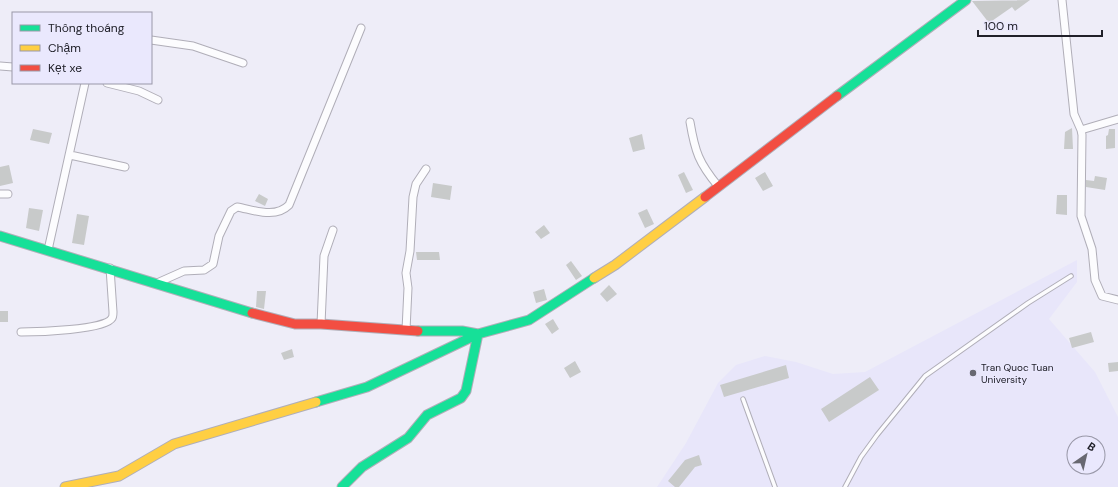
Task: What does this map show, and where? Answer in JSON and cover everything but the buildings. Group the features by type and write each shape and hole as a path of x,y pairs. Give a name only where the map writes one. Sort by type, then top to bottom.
{"street":[{"path":"65,487 119,476 174,444 367,387 478,334 529,320 615,265 718,186 753,162 914,37 966,0"},
{"path":"1062,0 1074,114 1081,130 1082,223 1092,249 1098,290 1102,296 1118,300"},
{"path":"156,283 184,271 204,270 213,264 219,236 231,211 237,207 271,213 283,211 289,205 361,28"},
{"path":"152,40 193,46 243,63"},
{"path":"0,66 12,67"},
{"path":"48,250 85,84"},
{"path":"111,84 139,91 158,100"},
{"path":"1081,130 1118,119"},
{"path":"690,122 693,141 699,159 718,186"},
{"path":"70,155 125,167"},
{"path":"406,330 408,288 406,273 410,251 413,197 416,184 426,169"},
{"path":"0,194 8,194"},
{"path":"321,324 324,256 333,230"},
{"path":"1,237 110,268 223,305 295,324 321,324 406,330 462,331 478,334"},
{"path":"21,332 84,329 109,322 112,318 113,312 110,268"},
{"path":"342,487 362,467 408,438 428,416 461,398 466,391 478,334"}],"lane":[{"path":"845,487 861,457 876,435 925,376 1028,303 1071,276"},
{"path":"743,399 775,487"}],"shaded area":[{"name":"Tran Quoc Tuan University","path":"1077,260 1077,282 1049,319 1095,372 1118,417 1118,487 657,487 686,443 718,383 736,365 765,356 796,362 833,374 865,372"}],"traffic: fast":[{"path":"837,96 966,0"},
{"path":"0,236 252,313"},
{"path":"316,402 367,387 478,334 529,320 594,278"},
{"path":"342,487 362,467 408,438 427,415 461,398 466,391 478,334 462,331 418,331"}],"traffic: slow":[{"path":"594,278 615,265 705,197"},
{"path":"65,487 119,476 174,444 316,402"}],"traffic: jam":[{"path":"705,197 837,96"},
{"path":"252,313 295,324 321,324 418,331"}],"place":[{"name":"Tran Quoc Tuan University","path":"973,373"}]}
